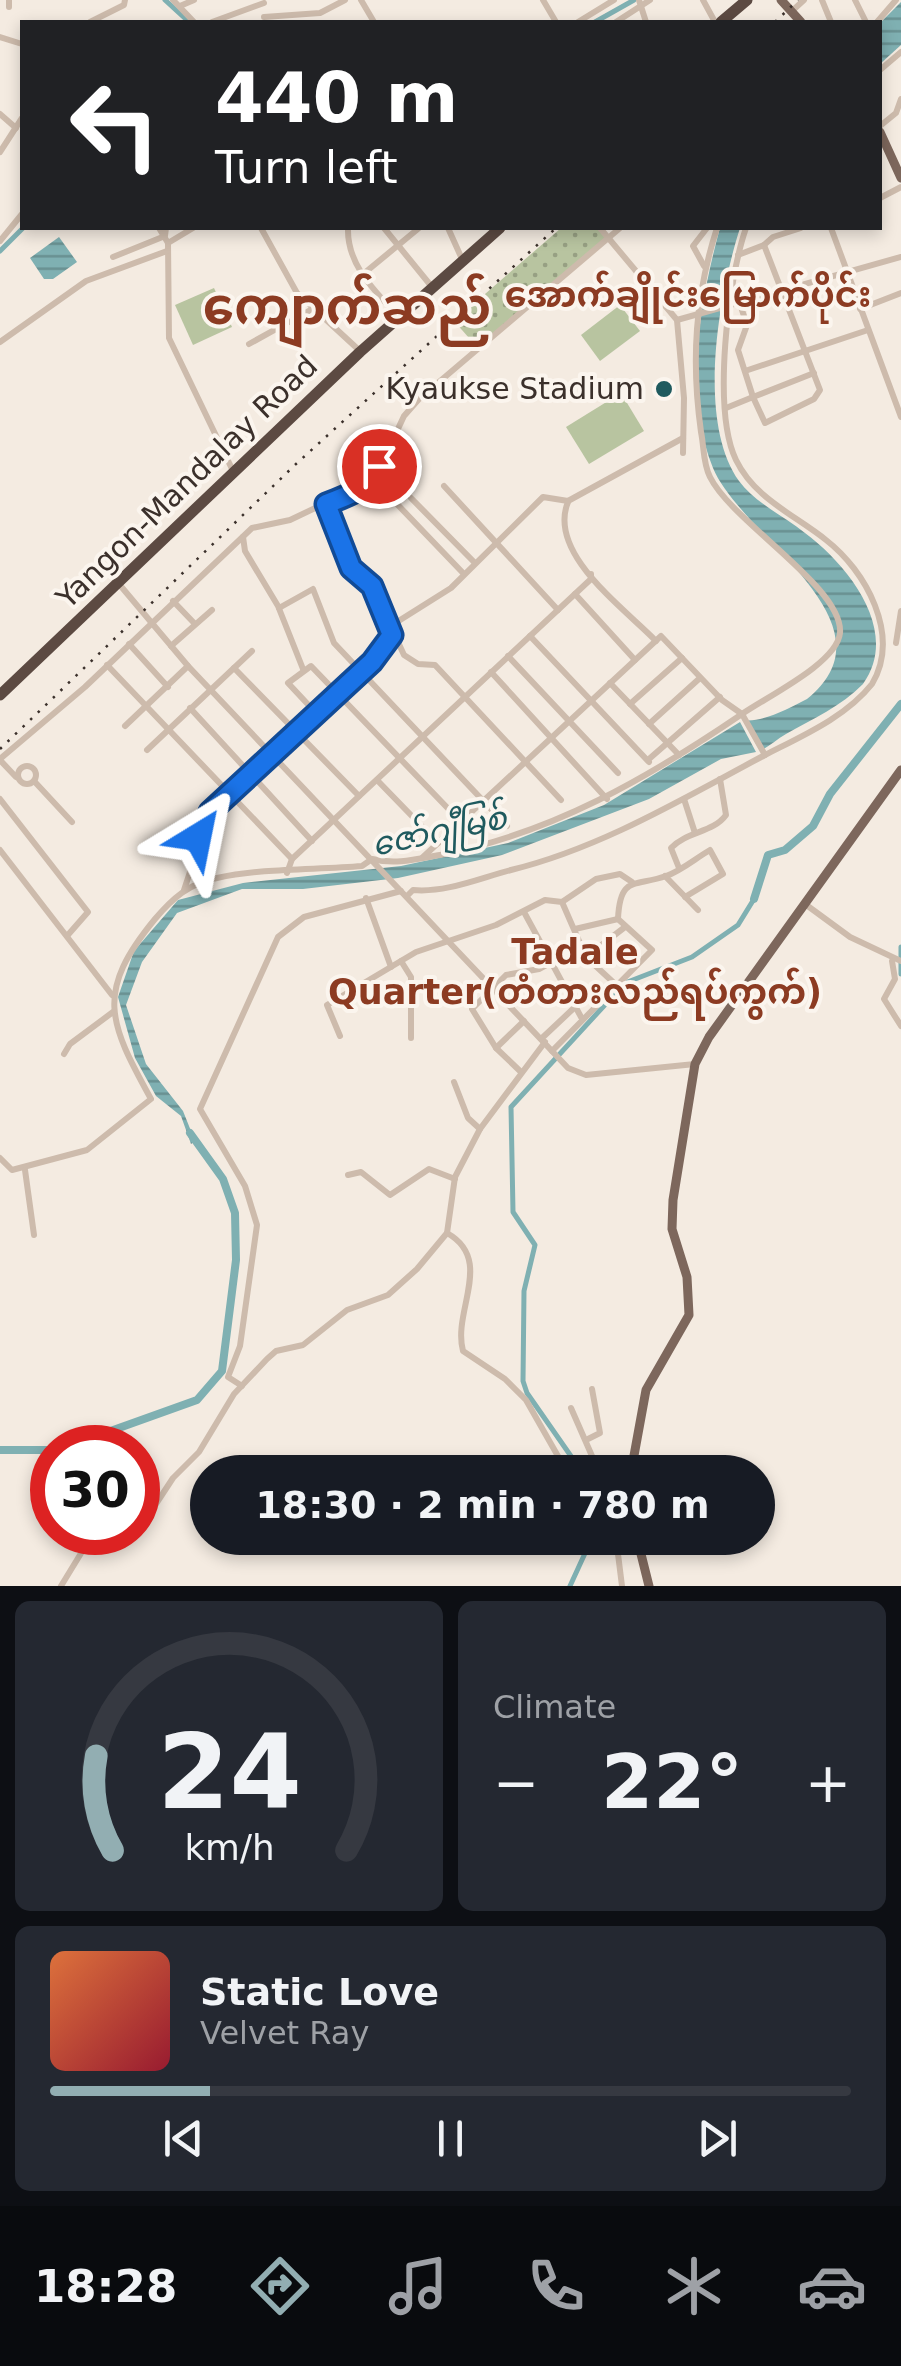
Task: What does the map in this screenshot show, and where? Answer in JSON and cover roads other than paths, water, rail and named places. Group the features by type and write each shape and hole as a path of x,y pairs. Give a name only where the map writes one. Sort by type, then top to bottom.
{"highway":[{"path":"720,20 739,3"},
{"name":"Yangon-Mandalay Road","path":"0,695 360,352 463,260 486,233"}],"main road":[{"path":"780,0 799,20"},
{"path":"882,134 901,178"},
{"path":"634,1455 646,1390 689,1314 687,1277 672,1230 672,1212 696,1064 709,1036 901,771"},
{"path":"641,1555 648,1586"}],"street":[{"path":"176,3 194,0"},
{"path":"217,20 264,2 263,20 320,13 345,0"},
{"path":"619,20 650,0"},
{"path":"790,12 804,0"},
{"path":"884,0 888,10"},
{"path":"879,20 896,0"},
{"path":"581,20 610,1"},
{"path":"93,20 122,2"},
{"path":"882,68 901,52"},
{"path":"882,127 896,113 901,99"},
{"path":"0,114 16,128"},
{"path":"0,152 20,121"},
{"path":"0,241 20,216"},
{"path":"262,230 288,282 360,352"},
{"path":"348,230 348,246 362,275 399,316"},
{"path":"386,230 432,288"},
{"path":"362,275 417,230"},
{"path":"449,230 463,260"},
{"path":"704,266 693,246 705,230"},
{"path":"0,1158 12,1170 24,1170 87,1150 151,1098 125,1052 113,996 126,956 163,908 184,891 217,878 396,862 488,846 608,799 743,716 832,655 841,628 836,613 813,585 744,522 710,477 693,372 704,266 716,230"},
{"path":"242,1386 228,1377 240,1346 256,1225 245,1186 200,1109 278,937 304,917 366,898 532,866 684,799 816,728 871,686 884,658 887,640 878,602 847,560 748,478 734,452 724,372 736,302 738,255 745,230"},
{"path":"771,230 774,236"},
{"path":"738,255 795,230"},
{"path":"832,230 901,417"},
{"path":"34,781 20,781 0,760 258,524 290,520 374,480 404,416 418,399 606,232 677,320 683,454"},
{"path":"114,258 165,237"},
{"path":"0,342 86,282 165,237"},
{"path":"165,237 169,338 233,472"},
{"path":"736,302 747,326 738,350 765,423 820,394 764,245"},
{"path":"677,320 901,257"},
{"path":"860,309 901,293"},
{"path":"249,344 314,308"},
{"path":"745,371 868,330"},
{"path":"726,408 814,372"},
{"path":"184,891 210,812 360,672 390,631 430,604 543,496 568,501 683,438"},
{"path":"374,480 463,573"},
{"path":"444,486 558,610"},
{"path":"411,498 474,562"},
{"path":"568,501 564,513 573,552 591,574 743,716 764,753"},
{"path":"326,504 351,568 372,586 390,631 410,661 435,665 560,800"},
{"path":"242,536 246,551 279,608 302,669"},
{"path":"286,872 292,859 591,580 591,574"},
{"path":"119,582 188,666 566,1066 586,1076 696,1064"},
{"path":"279,608 313,590 334,643 507,826"},
{"path":"575,594 635,660"},
{"path":"174,600 195,624"},
{"path":"170,646 212,610"},
{"path":"896,642 901,611"},
{"path":"530,636 649,761 720,697"},
{"path":"422,858 658,638"},
{"path":"129,644 168,687"},
{"path":"147,750 252,651"},
{"path":"508,656 618,773"},
{"path":"630,704 682,658"},
{"path":"107,665 292,859"},
{"path":"125,726 188,666"},
{"path":"316,713 288,683 302,669 315,667 461,822"},
{"path":"234,668 359,796"},
{"path":"491,672 608,799"},
{"path":"649,724 700,678"},
{"path":"610,683 679,755"},
{"path":"190,708 312,841"},
{"path":"20,781 19,770 26,766 34,769 34,781 72,822"},
{"path":"679,868 671,848 719,824 726,814 720,779"},
{"path":"377,780 438,843"},
{"path":"0,799 88,912 66,936"},
{"path":"684,799 695,833"},
{"path":"0,850 113,996"},
{"path":"618,919 623,891 632,882 665,876 710,850 723,874 686,897"},
{"path":"340,1036 327,1005 401,961 545,900 562,902 596,879 620,874 632,882"},
{"path":"665,876 698,910"},
{"path":"366,898 391,967"},
{"path":"562,902 586,957 614,983"},
{"path":"804,904 891,960 901,961"},
{"path":"524,912 581,1017"},
{"path":"553,1053 581,1017 652,950 618,919"},
{"path":"576,930 618,919"},
{"path":"586,957 625,927"},
{"path":"521,1072 496,1048 472,1008 506,975 551,963 581,946"},
{"path":"891,960 895,980 884,1000 901,1026"},
{"path":"401,961 411,977 411,1038"},
{"path":"160,1498 199,1452 242,1386 276,1352 304,1345 346,1310 388,1295 447,1233 455,1179 480,1129 543,1041 575,1007"},
{"path":"64,1054 70,1044 114,1011"},
{"path":"496,1048 524,1021"},
{"path":"454,1082 468,1118 480,1129"},
{"path":"24,1170 34,1235"},
{"path":"348,1175 361,1172 390,1194 429,1170 455,1179"},
{"path":"447,1233 467,1252 473,1279 458,1333 463,1351 505,1379 526,1400 558,1455"},
{"path":"588,1439 600,1433 592,1389"},
{"path":"571,1408 594,1455"},
{"path":"61,1586 80,1555"},
{"path":"618,1555 622,1586"}],"water":[{"path":"901,2 901,45 882,62 882,21"},
{"path":"720,230 739,230 725,287 716,356 718,425 726,455 746,489 838,563 864,601 873,621 876,643 873,664 855,692 760,751 743,720 767,717 807,699 831,670 836,640 826,610 806,580 729,494 713,468 704,439 697,379 706,286"},
{"path":"59,237 77,262 53,279 44,279 30,258"},
{"path":"740,722 756,752 721,759 649,799 502,855 398,878 303,889 242,889 177,913 142,962 126,1005 146,1064 183,1111 195,1141 191,1144 181,1116 156,1096 135,1058 118,997 134,951 178,900 243,883 401,866 508,843 604,805"}],"waterway":[{"path":"165,0 187,20"},
{"path":"599,20 634,0"},
{"path":"0,251 21,230"},
{"path":"754,899 768,855 785,850 813,826 830,794 901,704"},
{"path":"570,1455 527,1393 523,1381 524,1291 535,1245 513,1212 511,1107 625,983 692,957 738,925 754,899"},
{"path":"901,947 901,974"},
{"name":"ဇော်ဂျီမြစ်","path":"127,1425 197,1400 222,1371 236,1260 235,1213 223,1179 190,1133"},
{"name":"ဇော်ဂျီမြစ်","path":"0,1450 30,1450"},
{"path":"570,1586 584,1555"}],"railway":[{"path":"777,20 798,0"},
{"path":"0,749 296,464 554,230"}],"place":[{"name":"Kyaukse Stadium","path":"664,389"}],"district":[{"name":"အောက်ချိုင်းမြောက်ပိုင်း","path":"688,295"},
{"name":"ကျောက်ဆည်","path":"347,306"},
{"name":"Tadale Quarter(တံတားလည်ရပ်ကွက်)","path":"575,972"}]}
